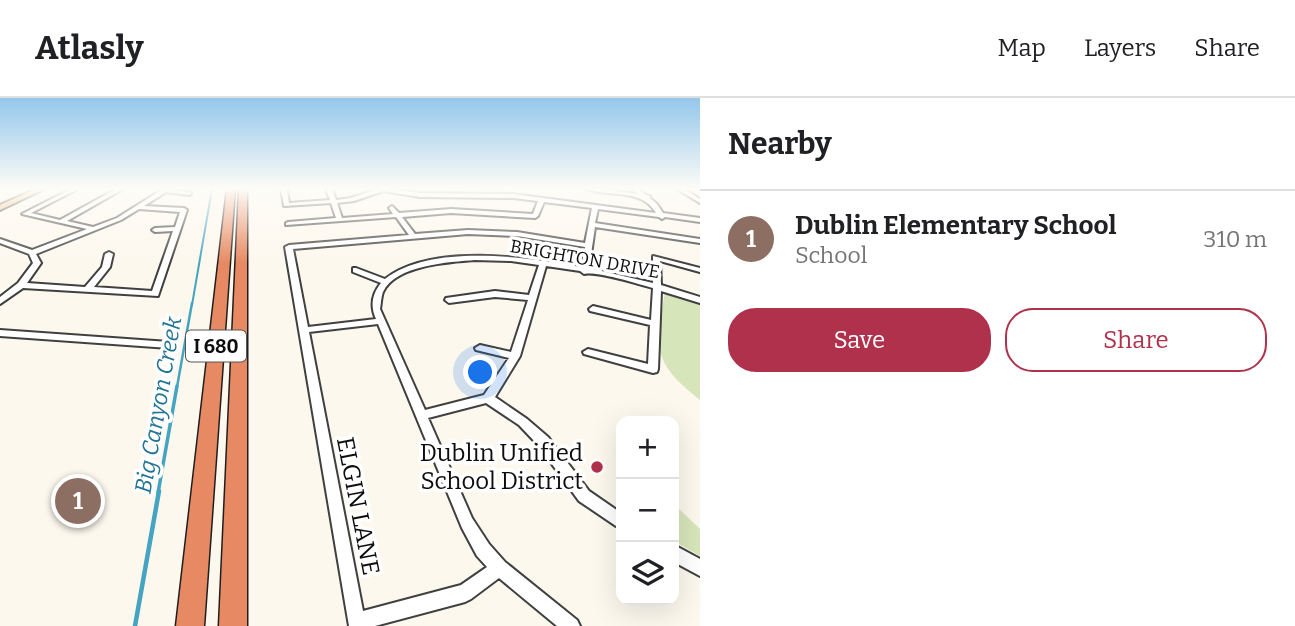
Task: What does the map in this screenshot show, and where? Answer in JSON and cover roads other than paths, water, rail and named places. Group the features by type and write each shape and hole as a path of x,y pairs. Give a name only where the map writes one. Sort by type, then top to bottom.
{"highway":[{"name":"I 680","path":"190,626 229,214"},
{"name":"I 680","path":"233,626 242,214"}],"street":[{"path":"26,214 95,229"},
{"path":"62,221 75,214"},
{"path":"3,244 32,253 126,214"},
{"path":"21,285 155,294 183,214"},
{"path":"338,214 340,220"},
{"path":"288,224 423,214"},
{"path":"506,214 535,216 536,214"},
{"path":"584,272 594,214"},
{"path":"639,214 700,220"},
{"path":"660,214 662,217"},
{"path":"397,215 413,236 494,233 589,246"},
{"path":"593,225 700,241"},
{"path":"155,230 177,229"},
{"name":"ELGIN LANE","path":"413,236 289,247 356,622 465,593 499,568"},
{"path":"0,301 21,285 37,263 32,253"},
{"path":"88,289 106,267 109,254"},
{"path":"588,352 653,369 653,323 658,287 656,258 700,270"},
{"name":"BRIGHTON DRIVE","path":"385,282 401,271 431,264 493,259 543,264 584,272 658,287 700,300"},
{"path":"422,415 488,398 515,356 543,264"},
{"path":"356,270 385,282 375,300 381,321 467,523 499,568 570,626"},
{"path":"449,300 495,293 533,298"},
{"path":"593,309 653,323"},
{"path":"305,330 381,321"},
{"path":"0,333 169,345"},
{"path":"480,348 515,356"},
{"path":"488,398 523,422 543,441 584,496 616,518"},
{"path":"679,556 700,568"}],"waterway":[{"name":"Big Canyon Creek","path":"192,305 208,214"},
{"name":"Big Canyon Creek","path":"177,387 192,303"},
{"name":"Big Canyon Creek","path":"158,493 177,386"},
{"name":"Big Canyon Creek","path":"135,626 159,491"}],"place":[{"name":"Dublin Unified School District","path":"597,467"},
{"name":"Dublin Elementary School","path":"78,501"}]}
